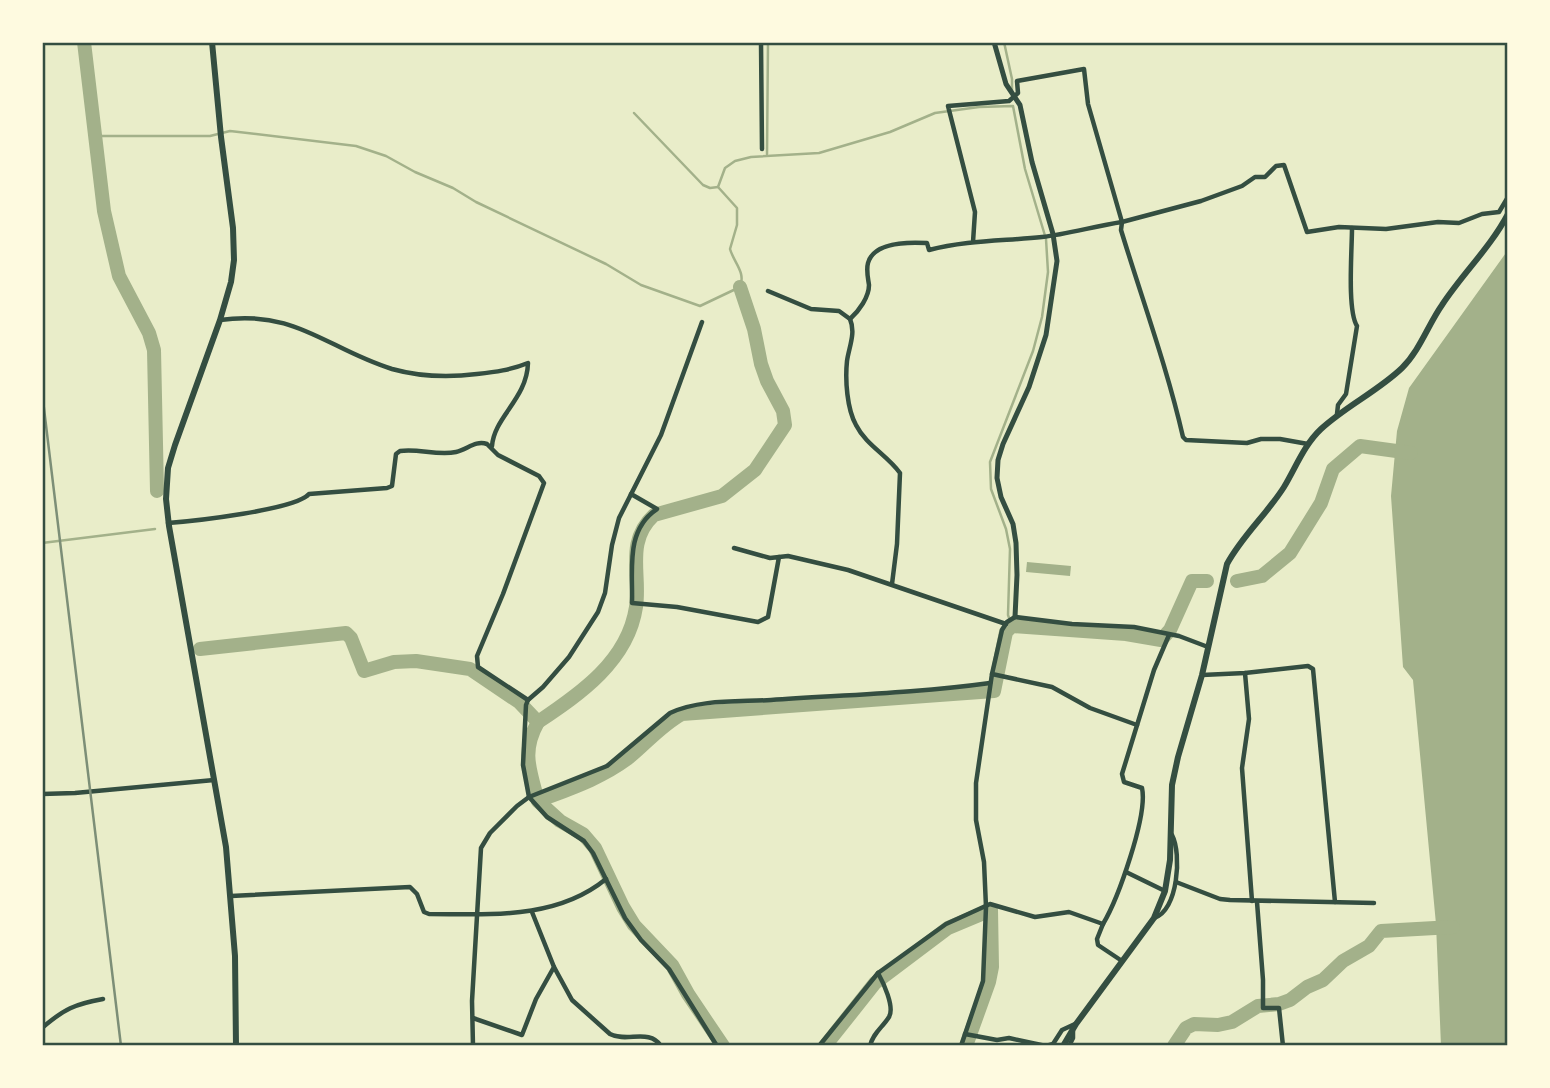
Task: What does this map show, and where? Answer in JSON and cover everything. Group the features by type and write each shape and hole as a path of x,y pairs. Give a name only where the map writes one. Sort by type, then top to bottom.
{"main road":[{"path":"212,42 233,228 234,260 220,320 168,468 166,499 226,847 235,956 236,1046"},
{"path":"1063,1046 1154,918 1166,891 1169,877 1172,785 1202,675 1227,564 1284,486 1318,431 1407,362 1443,304 1494,239 1508,214"}],"street":[{"path":"761,42 762,149"},
{"path":"961,1046 984,981 984,862 975,801 988,694 1002,630 1010,620 1016,543 1013,524 1001,497 997,478 998,460 1029,387 1046,335 1057,261 1032,163 1025,122 994,42"},
{"path":"1014,97 1017,81 1084,68 1088,104 1122,222 1121,230 1144,306 1164,358 1186,440 1247,443 1261,439 1280,439 1308,444"},
{"path":"973,242 975,212 948,106 1014,97"},
{"path":"892,584 897,544 900,473 860,433 854,423 847,380 852,334 850,319 869,289 867,265 870,257 885,247 899,242 927,243 929,250 957,242 1041,237 1122,222 1201,201 1242,186 1255,177 1265,177 1276,166 1283,165 1307,232 1339,228 1386,229 1438,222 1459,223 1482,214 1499,212 1508,197"},
{"path":"1337,414 1338,405 1346,394 1357,326 1352,300 1352,228"},
{"path":"768,291 811,309 839,311 850,319"},
{"path":"220,320 261,318 301,328 390,368 422,376 447,378 499,372 528,363 526,381 518,398 492,436 492,447"},
{"path":"702,322 661,435 619,518 598,612 569,657 527,702 523,765 531,796 547,817 584,841 593,853 625,918 641,940 669,969 717,1046"},
{"path":"169,523 249,513 299,501 309,495 387,488 392,486 396,454 400,451 451,453 483,442 492,447 498,455 539,477 544,483 476,663 527,702"},
{"path":"631,494 657,509 646,516 633,544 632,603 677,607 764,621 768,617 779,557"},
{"path":"734,548 770,558 788,556 848,570 892,584 904,591 1010,620 1134,627 1179,636 1208,647"},
{"path":"1123,962 1098,945 1097,939 1118,897 1142,808 1142,788 1121,779 1167,634"},
{"path":"1202,675 1308,666 1314,668 1335,902"},
{"path":"1245,673 1249,719 1242,768 1263,1005 1279,1008 1283,1046"},
{"path":"992,674 1045,685 1090,708 1138,725"},
{"path":"473,1046 472,1001 481,848 490,833 531,796 607,766 670,713 679,709 727,702 990,685"},
{"path":"42,793 75,793 214,780"},
{"path":"1154,918 1163,913 1178,883 1176,844 1171,835"},
{"path":"1126,872 1166,891"},
{"path":"231,896 410,887 417,894 424,912 532,912 572,901 606,879"},
{"path":"1178,883 1220,899 1374,904"},
{"path":"819,1046 880,976 946,924 986,911 990,904 1035,917 1069,912 1103,924"},
{"path":"532,912 554,967 572,1000 617,1038 649,1036 656,1038 661,1046"},
{"path":"473,1018 522,1035 536,999 554,967"},
{"path":"870,1046 876,1031 890,1016 891,1009 880,976"},
{"path":"42,1028 62,1010 103,999"},
{"path":"965,1034 997,1040 1009,1038 1046,1046 1053,1044 1062,1030 1074,1027 1069,1046"}],"shaded area":[{"path":"1508,250 1508,1046 1441,1046 1436,924 1413,680 1403,667 1391,496 1397,431 1409,388"},
{"path":"1027,562 1071,566 1070,576 1026,572"}],"waterway":[{"path":"84,42 104,211 119,276 149,333 154,350 157,491"},
{"path":"767,154 768,42"},
{"path":"1004,42 1012,92"},
{"path":"95,136 210,136 230,131 356,146 386,156 453,188 476,202 606,264 641,285 700,306 740,287 741,272 730,249 737,225 737,208 718,187 725,168 735,161 751,157 819,153 890,132 935,113 1013,106 1025,169 1046,239 1048,272 1042,317 1033,351 990,462 991,489 1006,529 1010,549 1008,615 1012,626"},
{"path":"634,113 703,185 718,187"},
{"path":"200,649 346,633 351,638 364,671 394,662 416,661 470,669 519,702 538,722 585,688 613,660 623,644 636,607 637,547 645,525 654,515 722,496 755,470 785,425 783,411 761,364 754,329 740,287"},
{"path":"1237,581 1262,576 1290,553 1321,503 1333,469 1360,446 1411,453"},
{"path":"42,543 155,529"},
{"path":"538,722 528,752 538,801 584,783 617,766 682,714 994,691 1006,632 1012,626 1126,634 1161,640 1170,630 1192,581 1207,581"},
{"path":"538,801 560,821 583,834 595,848 634,925 672,965 723,1046"},
{"path":"825,1046 875,983 948,928 991,910 992,967 966,1046"},
{"path":"1174,1046 1186,1028 1194,1024 1218,1025 1232,1022 1258,1006 1290,1000 1307,987 1323,980 1343,961 1369,946 1381,931 1453,927"}],"railway":[{"path":"42,392 121,1046"}]}
